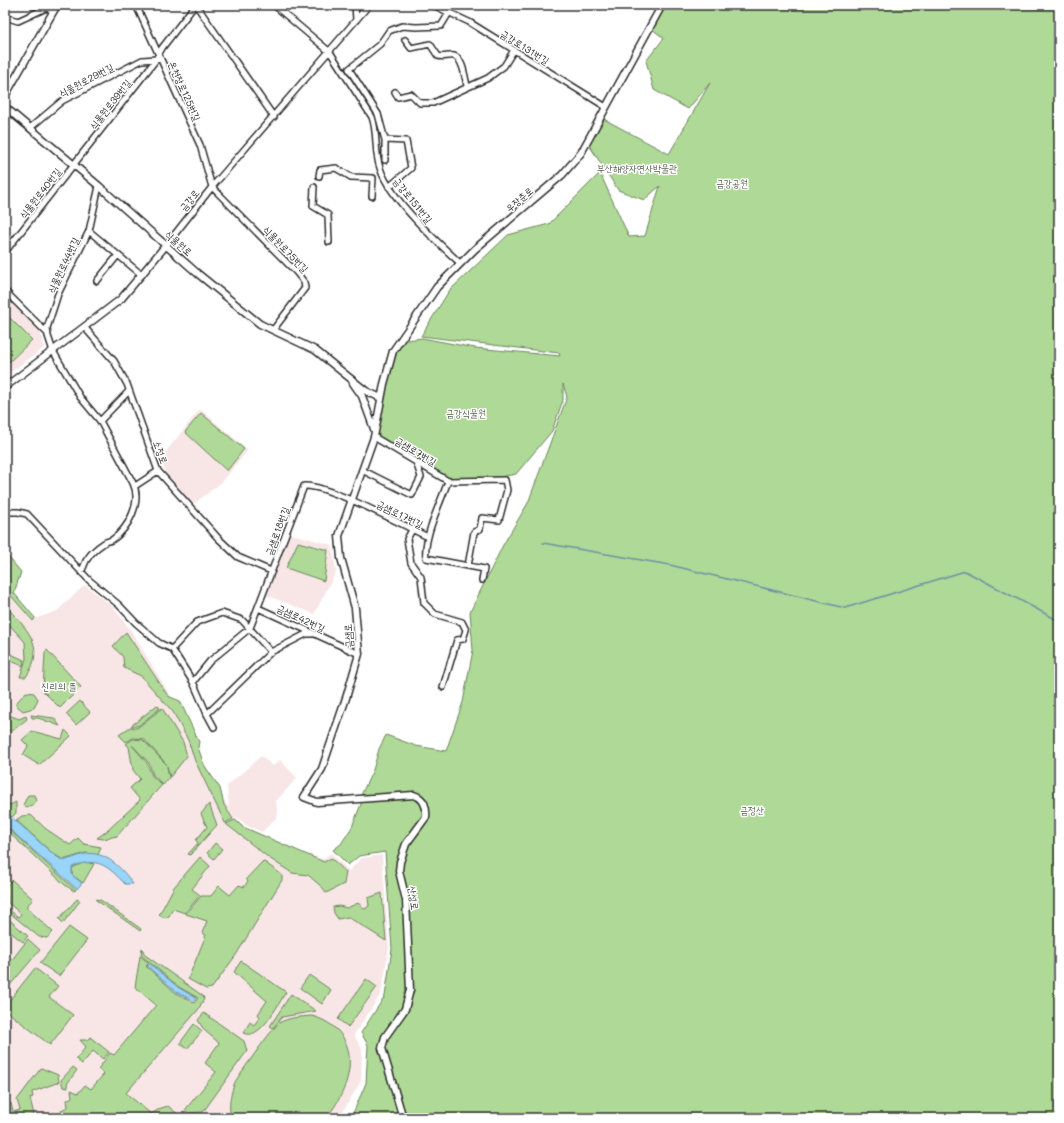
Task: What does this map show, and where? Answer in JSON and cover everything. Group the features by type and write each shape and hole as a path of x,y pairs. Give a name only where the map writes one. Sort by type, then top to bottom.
{"main road":[{"name":"우장춘로","path":"381,398 392,351 437,287 478,246 562,175 581,153 662,5"},
{"path":"5,96 55,8"},
{"name":"식물원로","path":"5,107 74,164 197,273 260,324 315,350 366,391 381,398"},
{"name":"금강로","path":"5,387 85,328 121,299 166,244"},
{"name":"식물원로","path":"350,378 362,396 374,434"},
{"name":"금샘로","path":"304,797 322,769 359,654 355,608 341,558 339,536 350,500 374,434 381,398"},
{"name":"산성로","path":"304,797 317,802 414,795 424,802 426,817 406,844 399,867 406,900 409,992 405,1009 385,1037 382,1048 403,1118"}],"street":[{"name":"온천장로125번길","path":"136,5 157,57 200,145 212,187"},
{"name":"식물원로39번길","path":"74,164 196,5"},
{"path":"196,5 274,117"},
{"name":"금강로151번길","path":"274,5 330,52 372,117 376,127 379,166 389,187 428,234 460,264"},
{"path":"355,5 354,12 356,20"},
{"name":"금강로","path":"166,244 212,187 274,117 369,5"},
{"name":"금강로131번길","path":"433,5 468,22 606,107"},
{"path":"5,17 18,21 46,8 55,8"},
{"path":"385,160 386,140 378,114 349,68 380,44 389,32 402,26 441,26 449,13"},
{"path":"405,40 411,48 430,44 438,56 454,56 457,58 463,69 467,86"},
{"path":"395,92 398,97 411,94 420,103 433,103 467,86 488,78 504,66 514,50"},
{"name":"식물원로29번길","path":"30,128 62,101 142,60 157,57"},
{"path":"386,140 406,142 411,168 389,187"},
{"name":"식물원로40번길","path":"5,252 74,164"},
{"path":"319,176 320,170 331,167 341,170 351,177 373,178 372,196"},
{"name":"식물원로44번길","path":"47,333 47,328 58,294 88,231 99,186"},
{"name":"식물원로75번길","path":"212,187 296,272 304,282 305,288 273,330"},
{"path":"314,187 313,206 328,215 329,242"},
{"path":"88,231 142,275"},
{"path":"97,281 118,255"},
{"path":"5,291 47,333 53,351 80,397 100,421 135,486 136,496 132,518 112,540 104,542 86,559 85,566 81,571"},
{"name":"소정로","path":"85,328 114,361 129,391 158,471 218,538 238,557 271,571"},
{"path":"100,421 129,391"},
{"name":"금샘로7번길","path":"374,434 448,481"},
{"path":"362,470 412,495 421,477 416,462"},
{"path":"135,486 158,471"},
{"path":"428,537 448,481 505,480 507,490 499,520 482,518 480,529 474,532 468,566"},
{"name":"금샘로18번길","path":"193,682 210,661 250,628 304,486 311,485 350,500"},
{"name":"금샘로17번길","path":"350,500 428,537 425,552 426,558 484,569 482,580"},
{"path":"5,512 27,514 81,571 146,633 159,643 172,649 193,682 214,727"},
{"path":"412,530 407,539 408,547 411,563 421,577 424,603 435,614 462,622 466,630 463,639 457,640 443,687"},
{"name":"금샘로42번길","path":"258,608 359,654"},
{"path":"172,649 197,622 222,613 242,620 271,652"},
{"path":"207,714 271,652 306,634 313,634"}],"shaded area":[{"path":"5,296 41,333 44,348 5,376"},
{"path":"200,409 248,450 222,482 195,503 190,502 168,477 160,459"},
{"path":"288,533 332,545 336,572 314,614 266,595"},
{"path":"5,555 11,592 26,610 37,618 57,611 85,585 113,607 132,632 181,713 212,779 229,808 227,786 261,756 273,766 280,760 297,778 276,801 278,816 262,832 247,826 231,812 243,826 302,853 323,859 331,853 349,871 361,858 382,855 389,948 381,994 354,1035 362,1049 361,1081 339,1118 5,1118"}],"green space":[{"name":"금정산","path":"663,5 1059,5 1059,1118 405,1118 383,1048 386,1038 407,1009 411,961 400,870 407,845 428,817 423,798 361,795 373,770 379,749 386,735 416,746 446,751 463,702 473,650 470,612 503,545 528,503 567,397 563,384 563,400 552,431 516,474 500,477 449,479 379,437 375,430 398,341 422,338 475,348 560,356 559,353 421,336 449,291 508,235 549,224 600,173 629,237 645,236 660,186 644,200 618,190 587,142 600,117 669,154 710,83 688,109 654,90 646,61 664,38 649,27"},
{"path":"5,313 32,340 6,365 5,363"},
{"path":"201,413 244,449 227,471 185,432"},
{"path":"298,542 328,550 324,581 286,568"},
{"path":"5,553 21,572 14,593 35,618 33,621 5,589"},
{"path":"5,605 26,629 34,646 35,655 32,666 26,677 20,677 26,659 25,642 5,620"},
{"path":"126,632 168,696 180,701 199,742 198,747 204,765 220,788 224,805 233,819 225,823 195,761 188,740 173,712 141,676 124,668 123,657 113,646"},
{"name":"진리의 뜰","path":"47,650 81,687 60,708 43,691 45,652"},
{"path":"11,654 24,660 23,666 6,659"},
{"path":"26,692 34,693 38,699 34,708 23,711 16,705 16,703"},
{"path":"80,701 90,712 76,725 66,714"},
{"path":"157,705 160,708 138,726 131,726"},
{"path":"162,708 183,742 187,756 170,777 167,766 169,778 163,785 153,775 149,763 132,745 147,763 152,776 162,785 117,836 103,839 97,838 107,831 140,800 130,788 140,779 133,770 129,747 126,744 133,739 143,740 167,765 144,739 133,738 126,742 119,735 130,727 137,728"},
{"path":"6,714 19,719 26,716 27,719 5,737"},
{"path":"31,715 54,718 60,726 38,718 32,718"},
{"path":"65,730 71,736 39,765 23,755 28,746 22,740 32,731 62,739"},
{"path":"28,795 34,795 37,800 33,805 27,807 23,805"},
{"path":"415,796 422,802 425,816 399,858 405,901 409,988 405,1008 383,1040 402,1118 351,1118 366,1083 368,1045 361,1033 385,996 392,949 385,852 359,856 348,865 333,850 341,844 352,827 363,799"},
{"path":"5,800 10,805 16,802 16,813 12,817 5,812"},
{"path":"209,804 217,825 190,855 188,854 198,843 196,840 207,827 201,814"},
{"path":"31,815 46,829 70,845 78,838 84,844 101,847 98,855 86,853 63,860 51,852 16,820 22,816"},
{"path":"235,820 243,827 324,862 331,858 346,872 344,884 326,893 323,888 308,875 292,873 269,858 226,824"},
{"path":"5,826 76,890 74,891 65,885 5,829"},
{"path":"215,843 222,849 214,859 207,853"},
{"path":"200,857 210,866 192,889 200,895 185,913 173,909 169,916 165,918 159,915 174,887"},
{"path":"263,861 282,875 282,880 236,955 212,988 206,989 188,979 206,935 202,933 207,921 186,914 201,896 211,896 219,886 230,895 239,885 244,887 248,881 246,879"},
{"path":"85,862 94,864 83,883 72,875 72,868"},
{"path":"12,880 33,899 26,907 53,932 47,938 39,937 5,909 5,906 18,917 21,914 5,900 5,887"},
{"path":"382,893 386,941 348,917 338,919 334,913 333,907 339,906 347,908 358,903 365,909 369,906 368,898"},
{"path":"77,899 80,901 63,923 59,919"},
{"path":"97,899 141,929 140,931 96,900"},
{"path":"5,916 28,936 23,942 5,928"},
{"path":"69,927 87,940 59,976 40,963"},
{"path":"28,939 40,950 5,991 5,966 8,965"},
{"path":"142,948 145,955 203,996 204,999 198,1010 126,1093 151,1114 168,1106 179,1115 168,1118 64,1118 61,1110 68,1107 67,1100 72,1097 71,1090 78,1093 85,1085 91,1089 104,1074 98,1069 110,1053 114,1055 156,1005 135,987 140,956 149,963 146,966 176,993 194,1003 198,998 179,987 141,955"},
{"path":"241,961 286,992 262,1027 256,1032 249,1034 243,1033 250,1022 254,1025 260,1017 258,1014 267,1001 234,972"},
{"path":"35,968 58,986 49,997 73,1015 50,1045 5,1010 5,1006"},
{"path":"309,975 331,990 322,1004 300,988"},
{"path":"366,979 377,987 348,1027 338,1019"},
{"path":"291,994 316,1011 282,1017 273,1028 270,1026"},
{"path":"204,1013 244,1041 247,1051 203,1112 189,1113 185,1110 216,1072 205,1063 219,1043 204,1030 198,1020"},
{"path":"312,1016 329,1023 340,1033 347,1046 349,1060 348,1075 343,1090 336,1104 326,1118 232,1118 230,1105 235,1082 271,1032 279,1023 283,1021"},
{"path":"194,1024 202,1031 187,1049 180,1043"},
{"path":"90,1037 109,1052 103,1059 93,1051 82,1064 76,1059 86,1047 80,1040 87,1040"},
{"path":"73,1067 77,1070 67,1084 68,1088 63,1087 61,1080"},
{"path":"41,1068 58,1075 59,1082 32,1092 33,1097 30,1098 34,1115 24,1118 5,1118 5,1106 11,1103 13,1112 20,1110 17,1100"}],"water":[{"path":"5,813 63,861 85,854 100,855 119,867 133,884 125,884 113,872 102,865 88,862 72,867 72,875 82,883 77,889 5,825"},
{"path":"150,964 179,988 196,998 194,1001 177,992 147,966"}],"waterway":[{"path":"543,543 670,565 845,608 965,571 1059,621"}],"park label":[{"name":"부산해양자연사박물관","path":"637,168"},
{"name":"금강공원","path":"732,183"},
{"name":"금강식물원","path":"466,413"}]}
